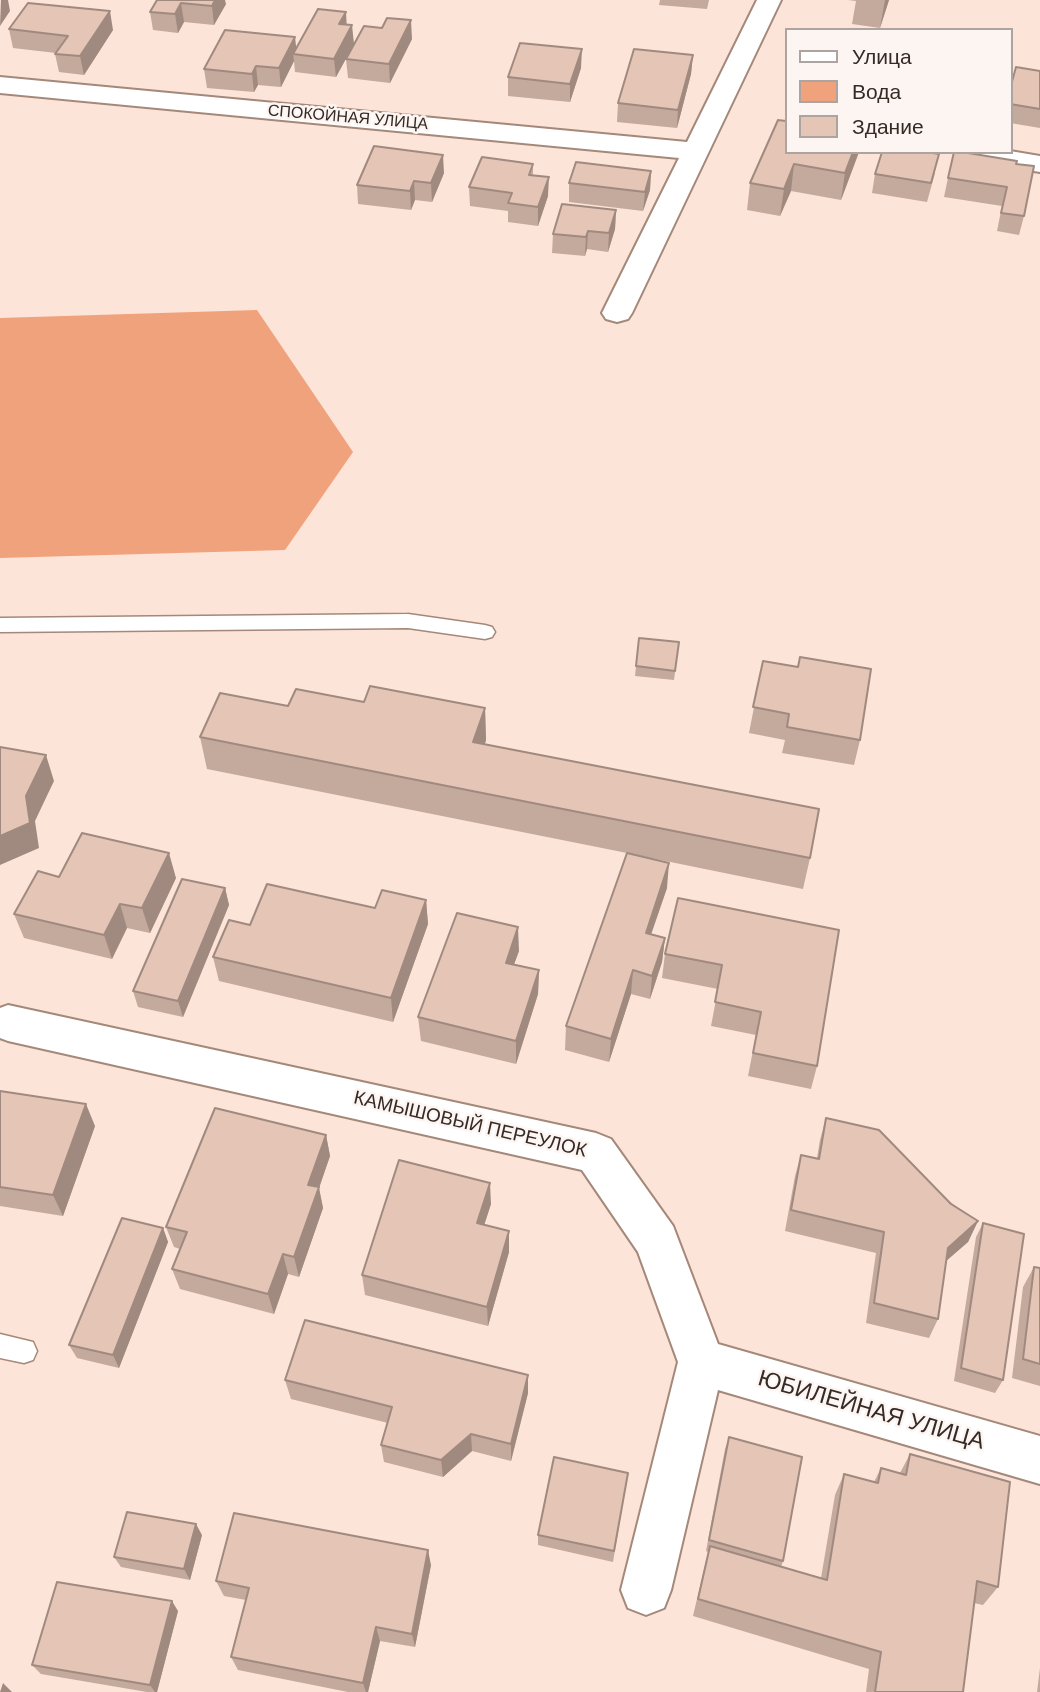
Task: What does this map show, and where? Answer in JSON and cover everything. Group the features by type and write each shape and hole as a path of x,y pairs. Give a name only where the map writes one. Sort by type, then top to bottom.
{"street":[{"path":"617,313 769,0"},
{"name":"СПОКОЙНАЯ УЛИЦА","path":"0,85 695,152"},
{"path":"980,154 1040,163"},
{"name":"КАМЫШОВЫЙ ПЕРЕУЛОК","path":"8,1023 596,1153 657,1241 701,1362"},
{"path":"646,1590 701,1362"},
{"name":"ЮБИЛЕЙНАЯ УЛИЦА","path":"701,1362 1040,1460"}],"lane":[{"path":"0,625 408,621 485,632"}],"water":[{"path":"257,310 353,452 285,550 0,558 0,318"}],"building":[{"path":"157,0 215,0 212,6 181,3 175,14 150,12"},
{"path":"28,3 110,11 80,56 55,54 68,36 9,29"},
{"path":"318,9 346,12 339,24 352,25 334,59 293,54"},
{"path":"387,18 411,20 389,64 346,59 364,26 382,28"},
{"path":"225,30 295,37 279,68 256,66 252,74 204,69"},
{"path":"520,43 582,49 570,84 508,77"},
{"path":"634,49 693,55 678,110 618,103"},
{"path":"1016,67 1040,71 1040,109 1012,104 1012,82"},
{"path":"778,120 785,121 785,154 852,154 845,173 794,164 784,189 750,183"},
{"path":"374,146 443,155 431,183 414,181 410,191 357,185"},
{"path":"881,154 939,154 931,183 875,174"},
{"path":"954,154 974,154 1034,166 1024,216 1001,213 1007,187 948,178"},
{"path":"482,157 533,164 529,175 549,177 538,207 508,203 512,193 469,187"},
{"path":"576,162 651,171 645,192 569,183"},
{"path":"562,204 616,210 609,233 588,231 586,237 553,234"},
{"path":"639,638 679,642 675,671 636,666"},
{"path":"800,657 871,669 860,740 787,727 789,714 753,707 763,661 798,667"},
{"path":"370,686 485,708 473,742 819,809 810,858 200,737 220,693 288,706 296,689 364,702"},
{"path":"0,747 46,755 26,796 30,823 0,836"},
{"path":"82,833 169,853 142,908 120,904 104,935 14,914 38,871 59,877"},
{"path":"627,853 669,863 646,933 665,938 652,976 633,970 611,1039 566,1026"},
{"path":"182,879 225,888 178,1001 133,991"},
{"path":"267,884 375,908 382,890 426,900 391,998 213,957 229,920 250,925"},
{"path":"678,898 839,930 817,1066 753,1053 761,1012 715,1002 722,965 665,954"},
{"path":"457,913 518,927 506,963 539,970 516,1041 418,1017"},
{"path":"0,1091 86,1104 53,1195 0,1187"},
{"path":"215,1108 326,1135 308,1185 319,1187 294,1257 283,1254 268,1294 172,1269 187,1232 166,1227"},
{"path":"826,1118 879,1130 951,1204 978,1221 948,1248 938,1319 874,1303 884,1232 791,1210 801,1155 819,1159"},
{"path":"399,1160 490,1183 477,1223 509,1231 487,1307 362,1275"},
{"path":"122,1218 163,1228 113,1355 69,1345"},
{"path":"983,1223 1024,1234 1003,1380 961,1368"},
{"path":"1034,1267 1040,1268 1040,1364 1023,1359"},
{"path":"305,1320 528,1375 511,1444 471,1434 441,1460 381,1445 392,1407 285,1380"},
{"path":"729,1437 802,1457 783,1561 709,1540"},
{"path":"910,1454 1010,1482 998,1587 977,1581 963,1692 875,1692 881,1652 698,1599 710,1546 827,1580 844,1474 878,1483 881,1468 906,1475"},
{"path":"554,1457 628,1473 614,1551 538,1535"},
{"path":"127,1512 196,1524 184,1569 114,1557"},
{"path":"234,1513 428,1550 412,1634 376,1627 363,1683 231,1657 249,1588 216,1581"},
{"path":"57,1582 172,1601 150,1685 32,1665"}]}
